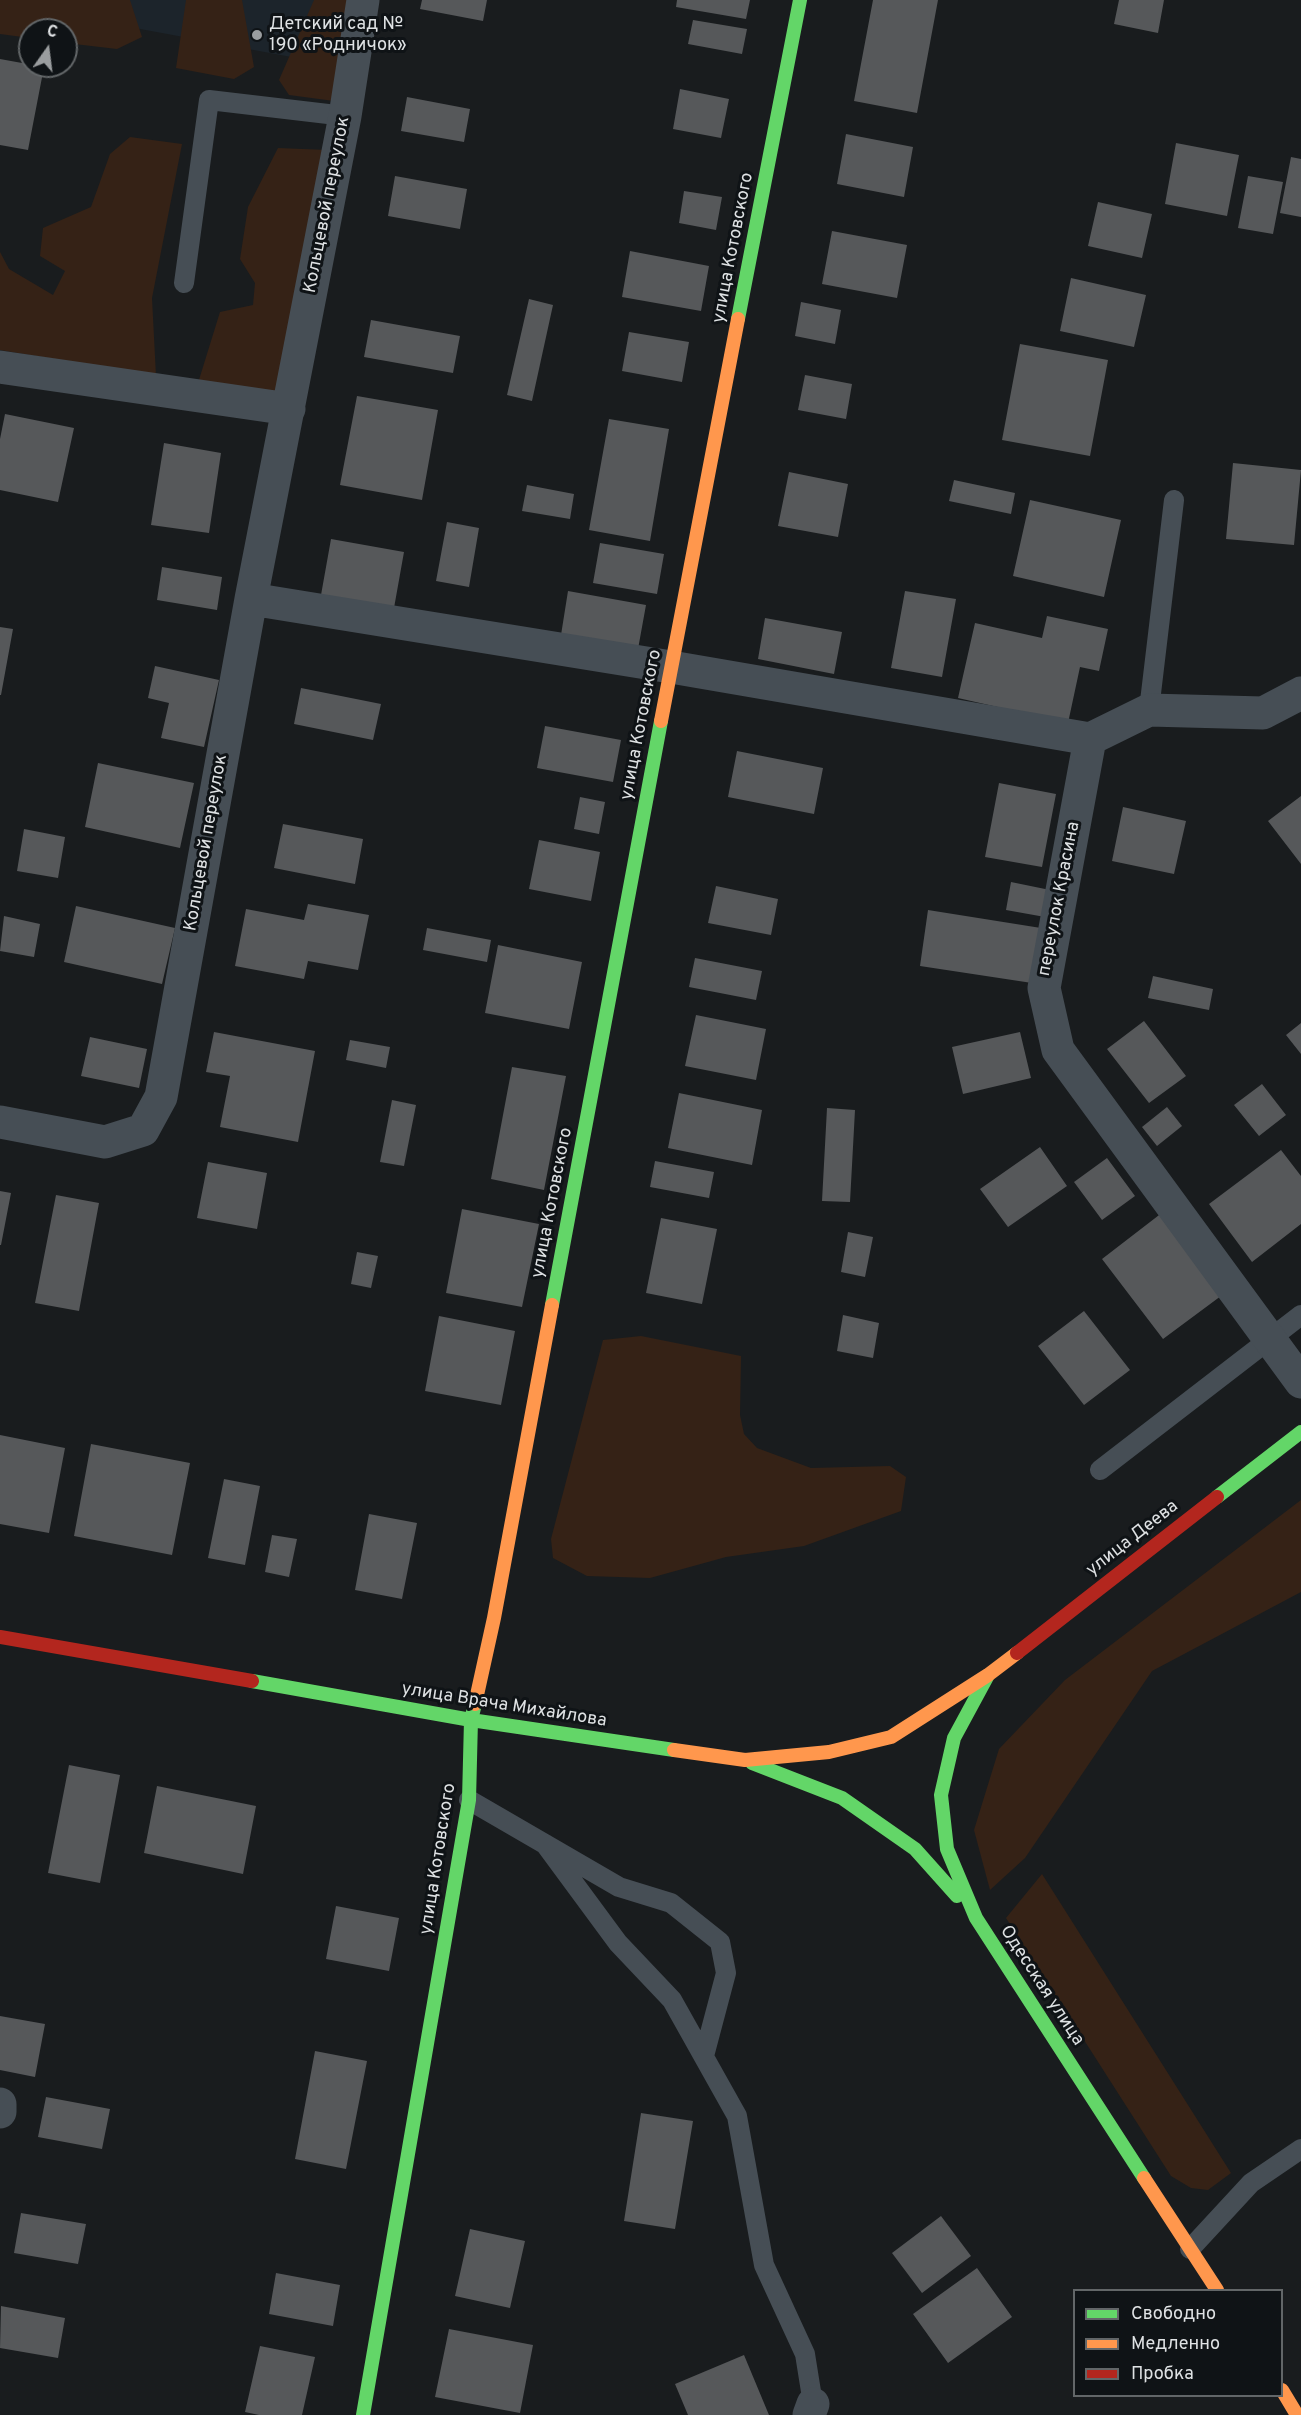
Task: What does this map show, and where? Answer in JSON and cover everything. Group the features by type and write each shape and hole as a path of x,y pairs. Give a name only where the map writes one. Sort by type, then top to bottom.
{"main road":[{"name":"улица Котовского","path":"363,2415 469,1800 471,1720 496,1606 671,667 800,0"},
{"name":"улица Деева","path":"988,1675 1301,1432"},
{"name":"улица Врача Михайлова","path":"0,1637 471,1720 745,1760 830,1752 891,1737 988,1675"},
{"name":"Одесская улица","path":"988,1675 954,1738 941,1795 947,1849 976,1918 1216,2289"},
{"path":"745,1760 842,1798 915,1849 976,1918"},
{"path":"1283,2393 1298,2415"}],"street":[{"name":"Кольцевой переулок","path":"0,1122 105,1142 143,1130 161,1097 251,599 345,116 363,0"},
{"path":"0,367 289,409"},
{"path":"251,599 671,667 1090,739 1149,710 1263,713 1301,693"},
{"name":"переулок Красина","path":"1090,739 1044,988 1058,1050 1301,1382"}],"lane":[{"path":"184,283 209,100 345,116"},
{"path":"1149,710 1174,500"},
{"path":"1100,1470 1301,1315"},
{"path":"469,1800 619,1887 670,1903 720,1942 726,1973 704,2056"},
{"path":"545,1844 618,1944 672,2001 737,2116 764,2265 805,2354 811,2410"},
{"path":"1190,2249 1251,2183 1301,2150"}],"shaded area":[{"name":"Детский сад № 190 «Родничок»","path":"0,0 350,0 340,66 0,3"},
{"path":"0,0 130,0 142,37 117,49 78,44 78,18 18,18 18,36 0,34"},
{"path":"186,0 242,0 254,67 234,79 176,68"},
{"path":"314,0 350,0 334,101 289,95 279,80"},
{"path":"130,137 182,144 152,298 156,376 0,350 0,252 9,269 53,295 65,271 40,256 43,228 91,207 110,154"},
{"path":"278,148 327,150 289,397 198,383 220,312 253,305 255,283 240,259 248,207"},
{"path":"641,1336 741,1356 740,1415 744,1434 757,1448 811,1468 890,1466 906,1477 901,1511 804,1546 726,1557 650,1578 587,1576 553,1558 551,1539 603,1340"},
{"path":"1301,1500 1301,1592 1152,1671 1025,1858 990,1890 974,1830 999,1749 1065,1680"},
{"path":"1042,1874 1231,2173 1208,2190 1191,2188 1171,2176 1006,1918"}],"building":[{"path":"422,0 487,0 483,21 420,9"},
{"path":"677,0 750,0 746,19 676,7"},
{"path":"873,0 938,0 917,113 854,101"},
{"path":"1119,0 1164,0 1158,33 1114,24"},
{"path":"693,20 747,29 742,54 688,44"},
{"path":"0,59 18,62 18,78 42,78 28,150 0,145"},
{"path":"680,89 729,99 721,138 673,129"},
{"path":"407,97 470,109 464,142 401,131"},
{"path":"846,134 913,147 904,197 837,184"},
{"path":"1176,143 1239,155 1227,216 1165,204"},
{"path":"1291,157 1301,159 1301,217 1280,213"},
{"path":"395,176 467,189 460,229 388,216"},
{"path":"1248,176 1283,182 1273,234 1238,228"},
{"path":"684,191 722,197 716,230 679,223"},
{"path":"1098,202 1152,214 1142,258 1088,246"},
{"path":"832,231 907,245 897,298 822,284"},
{"path":"630,251 709,266 701,311 622,297"},
{"path":"1071,278 1146,295 1134,347 1060,331"},
{"path":"529,299 553,305 532,401 507,395"},
{"path":"801,302 841,310 835,344 795,336"},
{"path":"371,320 460,336 453,373 364,357"},
{"path":"629,332 689,342 682,382 622,371"},
{"path":"1020,344 1108,360 1090,456 1002,440"},
{"path":"805,375 852,384 846,419 798,410"},
{"path":"357,396 438,410 422,500 340,485"},
{"path":"5,414 74,428 58,502 0,490 0,439"},
{"path":"609,419 669,429 650,541 589,530"},
{"path":"164,443 221,453 209,533 151,525"},
{"path":"1233,463 1301,470 1294,545 1226,539"},
{"path":"789,472 848,484 838,537 778,526"},
{"path":"954,480 1015,493 1011,514 949,501"},
{"path":"527,485 574,494 570,519 522,511"},
{"path":"1030,500 1121,520 1104,597 1013,576"},
{"path":"447,522 479,528 469,587 436,581"},
{"path":"331,539 404,552 394,608 321,595"},
{"path":"600,543 664,554 657,594 593,583"},
{"path":"162,567 222,577 217,610 157,600"},
{"path":"568,591 646,605 638,649 561,635"},
{"path":"905,591 956,599 942,677 891,668"},
{"path":"1047,616 1108,629 1099,671 1080,667 1068,723 958,698 975,623 1042,638"},
{"path":"765,618 842,632 834,674 758,659"},
{"path":"0,627 13,629 1,695 0,695"},
{"path":"155,666 219,680 204,747 161,738 169,703 148,698"},
{"path":"301,688 381,704 373,740 294,724"},
{"path":"545,726 621,740 613,782 537,768"},
{"path":"737,751 823,768 814,814 728,797"},
{"path":"98,763 194,783 180,848 85,827"},
{"path":"999,783 1056,794 1042,867 985,857"},
{"path":"1301,796 1301,864 1268,821"},
{"path":"580,797 605,802 599,834 574,829"},
{"path":"1123,807 1186,821 1174,874 1112,861"},
{"path":"283,824 363,839 355,884 274,868"},
{"path":"24,829 65,837 58,878 17,871"},
{"path":"539,840 600,852 591,901 529,889"},
{"path":"1011,882 1050,890 1045,917 1006,910"},
{"path":"716,886 778,899 771,935 708,923"},
{"path":"308,904 369,915 358,970 308,961 304,979 235,966 246,909 304,920"},
{"path":"76,906 175,928 162,984 64,962"},
{"path":"928,910 1041,928 1032,983 920,966"},
{"path":"4,916 40,924 34,957 0,951"},
{"path":"427,928 491,940 487,962 423,950"},
{"path":"498,945 582,962 569,1029 485,1013"},
{"path":"695,958 762,971 756,1000 689,987"},
{"path":"1153,976 1213,989 1209,1010 1148,998"},
{"path":"696,1015 766,1029 756,1080 685,1066"},
{"path":"1144,1021 1186,1076 1149,1103 1107,1049"},
{"path":"1301,1023 1301,1054 1286,1035"},
{"path":"214,1032 315,1051 298,1142 220,1127 230,1076 206,1072"},
{"path":"1020,1032 1031,1078 963,1094 952,1047"},
{"path":"90,1037 147,1049 139,1088 81,1076"},
{"path":"350,1040 390,1047 386,1068 346,1060"},
{"path":"512,1067 566,1076 544,1190 491,1179"},
{"path":"1262,1084 1286,1115 1259,1136 1234,1105"},
{"path":"679,1093 762,1110 752,1165 668,1148"},
{"path":"392,1100 416,1105 404,1166 380,1162"},
{"path":"1167,1107 1182,1126 1157,1146 1142,1127"},
{"path":"827,1108 855,1110 850,1202 822,1201"},
{"path":"1040,1147 1067,1186 1008,1227 980,1189"},
{"path":"1281,1150 1301,1176 1301,1224 1252,1262 1209,1204"},
{"path":"1107,1158 1135,1196 1102,1220 1074,1182"},
{"path":"655,1161 714,1172 709,1198 650,1187"},
{"path":"208,1162 267,1173 257,1229 197,1218"},
{"path":"0,1191 11,1193 1,1245 0,1245"},
{"path":"56,1195 99,1203 79,1311 35,1303"},
{"path":"462,1209 539,1224 522,1307 446,1293"},
{"path":"1163,1212 1225,1293 1163,1339 1102,1259"},
{"path":"661,1218 717,1229 702,1304 646,1293"},
{"path":"848,1232 873,1237 865,1277 841,1272"},
{"path":"357,1252 378,1256 371,1288 351,1284"},
{"path":"1084,1311 1130,1370 1084,1405 1038,1346"},
{"path":"843,1315 879,1323 873,1358 837,1351"},
{"path":"439,1316 515,1331 501,1405 425,1391"},
{"path":"0,1435 65,1448 49,1533 0,1524"},
{"path":"91,1444 190,1463 172,1555 74,1536"},
{"path":"224,1479 260,1486 245,1565 208,1558"},
{"path":"369,1514 417,1523 402,1599 355,1590"},
{"path":"272,1535 297,1539 289,1577 265,1572"},
{"path":"69,1765 120,1775 100,1883 48,1873"},
{"path":"157,1786 256,1806 243,1874 144,1853"},
{"path":"336,1906 399,1918 389,1971 326,1959"},
{"path":"0,2016 45,2024 35,2077 0,2070"},
{"path":"315,2051 367,2061 346,2169 295,2159"},
{"path":"46,2097 110,2109 102,2149 38,2137"},
{"path":"641,2113 693,2121 675,2229 624,2221"},
{"path":"21,2213 86,2224 78,2264 14,2253"},
{"path":"941,2216 971,2256 922,2293 892,2253"},
{"path":"470,2229 525,2241 510,2308 455,2296"},
{"path":"977,2268 1012,2317 948,2363 913,2314"},
{"path":"276,2273 340,2285 333,2326 269,2314"},
{"path":"1,2306 65,2318 58,2358 0,2348"},
{"path":"449,2329 533,2345 520,2413 435,2397"},
{"path":"260,2346 315,2357 302,2415 259,2415 245,2412"},
{"path":"744,2355 769,2415 688,2415 675,2384"}],"traffic: fast":[{"path":"738,319 800,0"},
{"path":"552,1305 661,721"},
{"path":"1217,1497 1301,1432"},
{"path":"987,1677 954,1738 941,1795 947,1849 976,1918 1144,2178"},
{"path":"252,1681 471,1720 674,1750"},
{"path":"363,2415 469,1800 471,1720 475,1704"},
{"path":"752,1763 842,1798 915,1849 957,1896"}],"traffic: slow":[{"path":"661,721 738,319"},
{"path":"475,1704 494,1618 552,1305"},
{"path":"674,1750 745,1760 829,1752 891,1737 988,1675 1017,1653"},
{"path":"1144,2178 1216,2289"},
{"path":"1283,2392 1297,2415"}],"traffic: jam":[{"path":"1017,1653 1217,1497"},
{"path":"0,1637 252,1681"}],"place":[{"name":"Детский сад № 190 «Родничок»","path":"257,35"}]}
